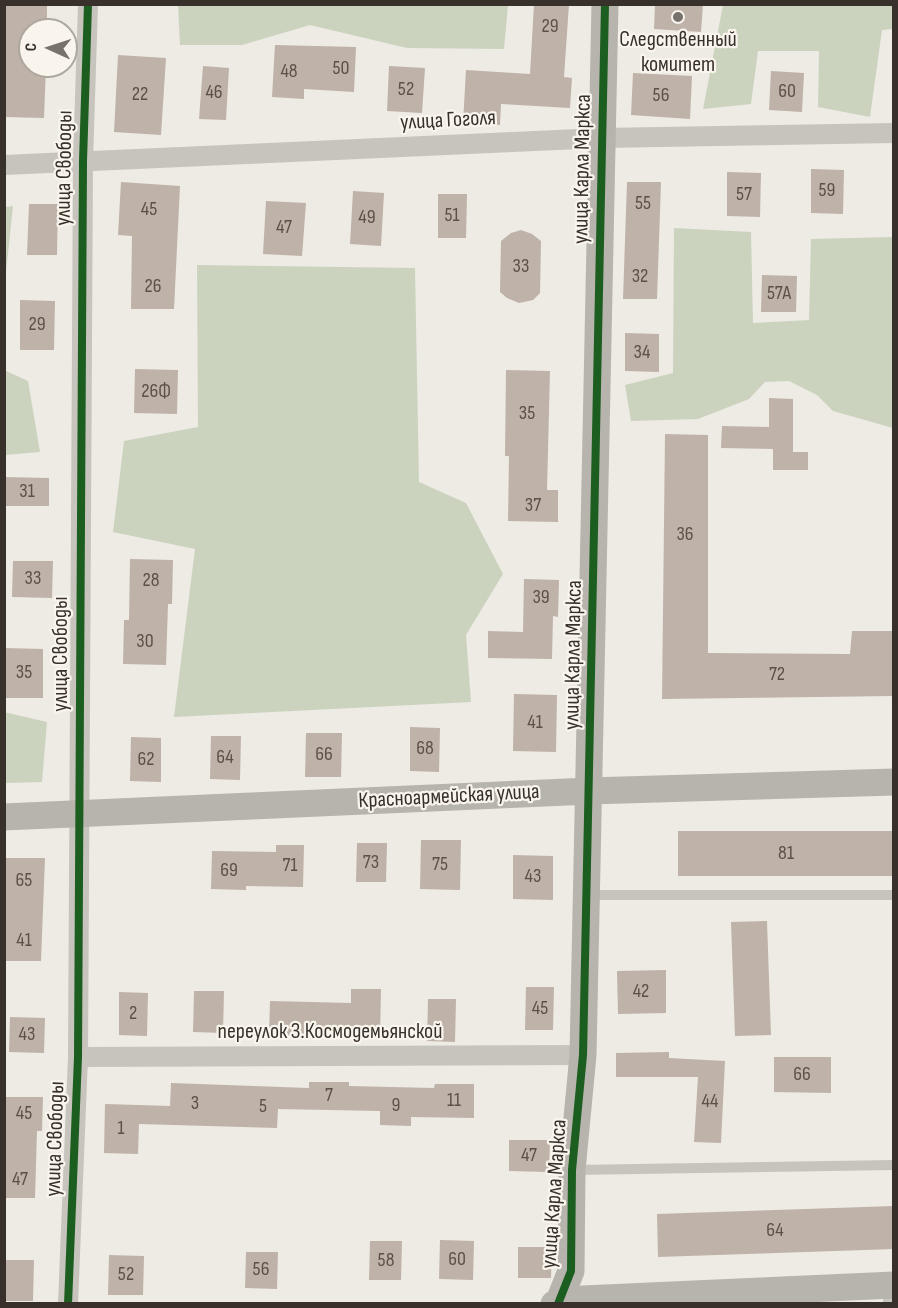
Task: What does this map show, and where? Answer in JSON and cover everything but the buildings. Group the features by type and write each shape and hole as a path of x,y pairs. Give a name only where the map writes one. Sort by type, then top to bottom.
{"street":[{"name":"улица Свободы","path":"68,1304 78,1057 83,161 88,4"},
{"name":"улица Карла Маркса","path":"556,1303 571,1271 572,1170 583,1055 605,4"},
{"name":"улица Гоголя","path":"4,165 601,138 894,133"},
{"name":"Красноармейская улица","path":"4,817 588,791 894,782"},
{"name":"переулок З.Космодемьянской","path":"78,1057 583,1055"},
{"path":"556,1303 583,1299 890,1291"}],"lane":[{"path":"586,894 894,895"},
{"path":"572,1170 894,1165"}],"green space":[{"path":"178,4 508,5 504,49 407,48 310,25 242,45 180,45"},
{"path":"723,5 893,5 893,29 882,30 870,117 818,107 819,51 758,51 751,104 703,109"},
{"path":"13,206 5,282 5,207"},
{"path":"674,228 751,232 753,323 809,320 811,239 893,237 893,428 833,411 817,395 789,381 765,382 749,399 698,419 631,421 625,385 673,373"},
{"path":"197,265 415,268 419,482 466,503 503,574 466,635 471,702 174,717 195,549 113,532 124,441 198,427"},
{"path":"4,370 28,381 40,452 5,455"},
{"path":"4,712 47,722 42,782 5,783"}],"cycle path":[{"path":"68,1304 78,1057 83,161 88,4"},
{"path":"558,1304 571,1271 572,1170 583,1055 605,4"}],"place":[{"name":"Следственный комитет","path":"678,17"}]}
